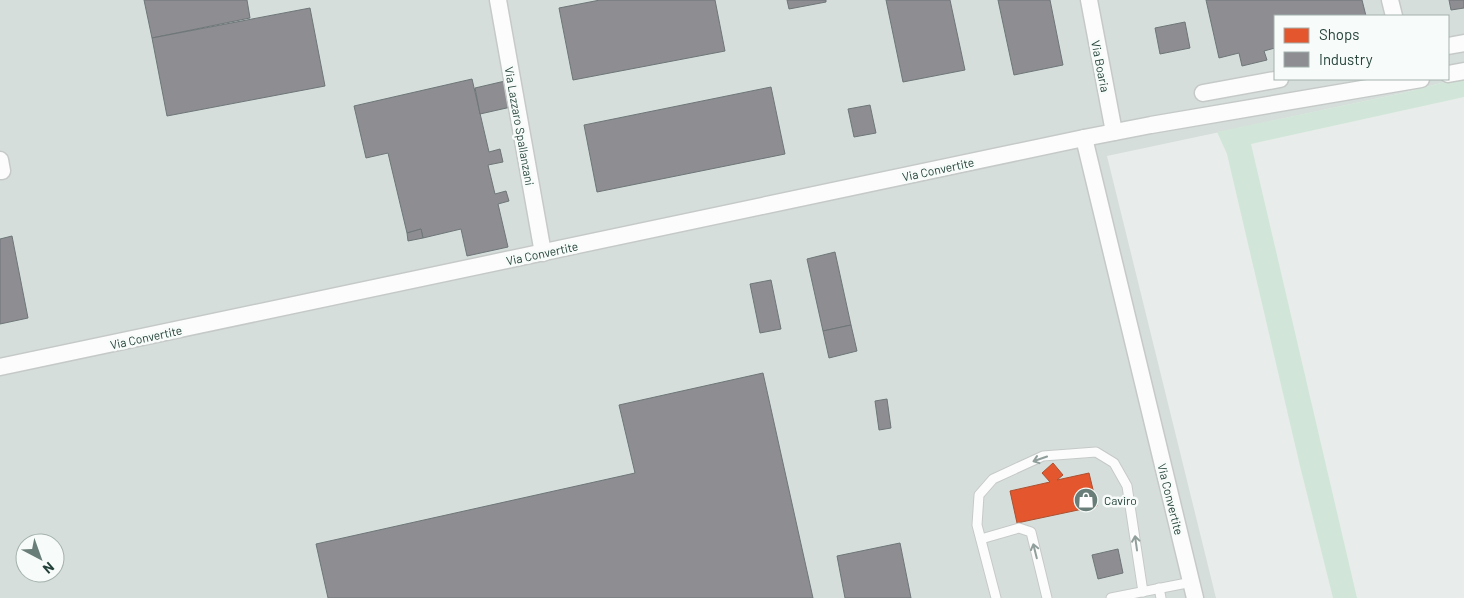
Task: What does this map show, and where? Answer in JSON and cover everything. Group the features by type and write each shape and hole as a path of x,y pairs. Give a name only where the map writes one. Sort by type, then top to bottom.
{"street":[{"name":"Via Lazzaro Spallanzani","path":"498,0 543,253"},
{"name":"Via Boaria","path":"1089,0 1114,132"},
{"path":"1390,0 1394,15"},
{"path":"1449,46 1464,43"},
{"path":"1449,74 1464,71"},
{"path":"1203,93 1274,80"},
{"name":"Via Convertite","path":"0,367 1084,138 1415,80"},
{"name":"Via Convertite","path":"1084,138 1195,598"}],"lane":[{"path":"996,598 977,525 979,495 993,479 1044,456 1096,452 1114,464 1127,486 1143,592"},
{"path":"981,539 1019,528 1031,532 1047,598"},
{"path":"1111,598 1192,582"},
{"path":"1159,588 1161,598"}],"shaded area":[{"path":"0,0 1464,0 1464,77 1403,93 1107,156 1216,598 0,598"}],"green space":[{"path":"1464,77 1464,97 1251,144 1357,598 1333,598 1227,154 1217,132 1403,93"}],"building: Shops":[{"path":"1053,463 1063,475 1057,480 1089,473 1097,506 1017,523 1010,491 1050,482 1042,473"}],"building: Industry":[{"path":"144,0 247,0 250,18 152,38"},
{"path":"600,0 715,0 725,51 573,80 559,8"},
{"path":"787,0 826,0 826,2 789,9"},
{"path":"886,0 950,0 965,70 903,82"},
{"path":"998,0 1050,0 1063,65 1014,75"},
{"path":"1206,0 1362,0 1366,15 1274,15 1274,48 1264,51 1267,60 1242,66 1239,53 1219,58"},
{"path":"1449,0 1464,0 1464,8 1451,10"},
{"path":"310,8 325,86 167,116 152,38"},
{"path":"1185,22 1190,48 1160,54 1155,28"},
{"path":"472,79 489,152 500,149 503,162 488,165 495,194 506,191 509,201 498,204 508,247 467,256 461,229 423,238 421,229 407,233 388,153 366,158 354,106"},
{"path":"505,81 511,107 480,114 475,88"},
{"path":"771,87 785,154 597,192 584,125"},
{"path":"870,105 876,133 854,137 848,109"},
{"path":"421,229 423,238 408,241 407,233"},
{"path":"12,236 28,318 0,324 0,239"},
{"path":"835,252 851,325 823,331 807,259"},
{"path":"771,280 781,329 760,333 750,284"},
{"path":"851,325 857,351 829,358 823,331"},
{"path":"763,373 813,598 328,598 316,544 635,473 619,405"},
{"path":"887,399 891,428 879,430 875,401"},
{"path":"900,543 911,598 845,598 837,556"},
{"path":"1118,549 1123,573 1098,579 1092,555"}],"place":[{"name":"Caviro","path":"1086,500"}]}
